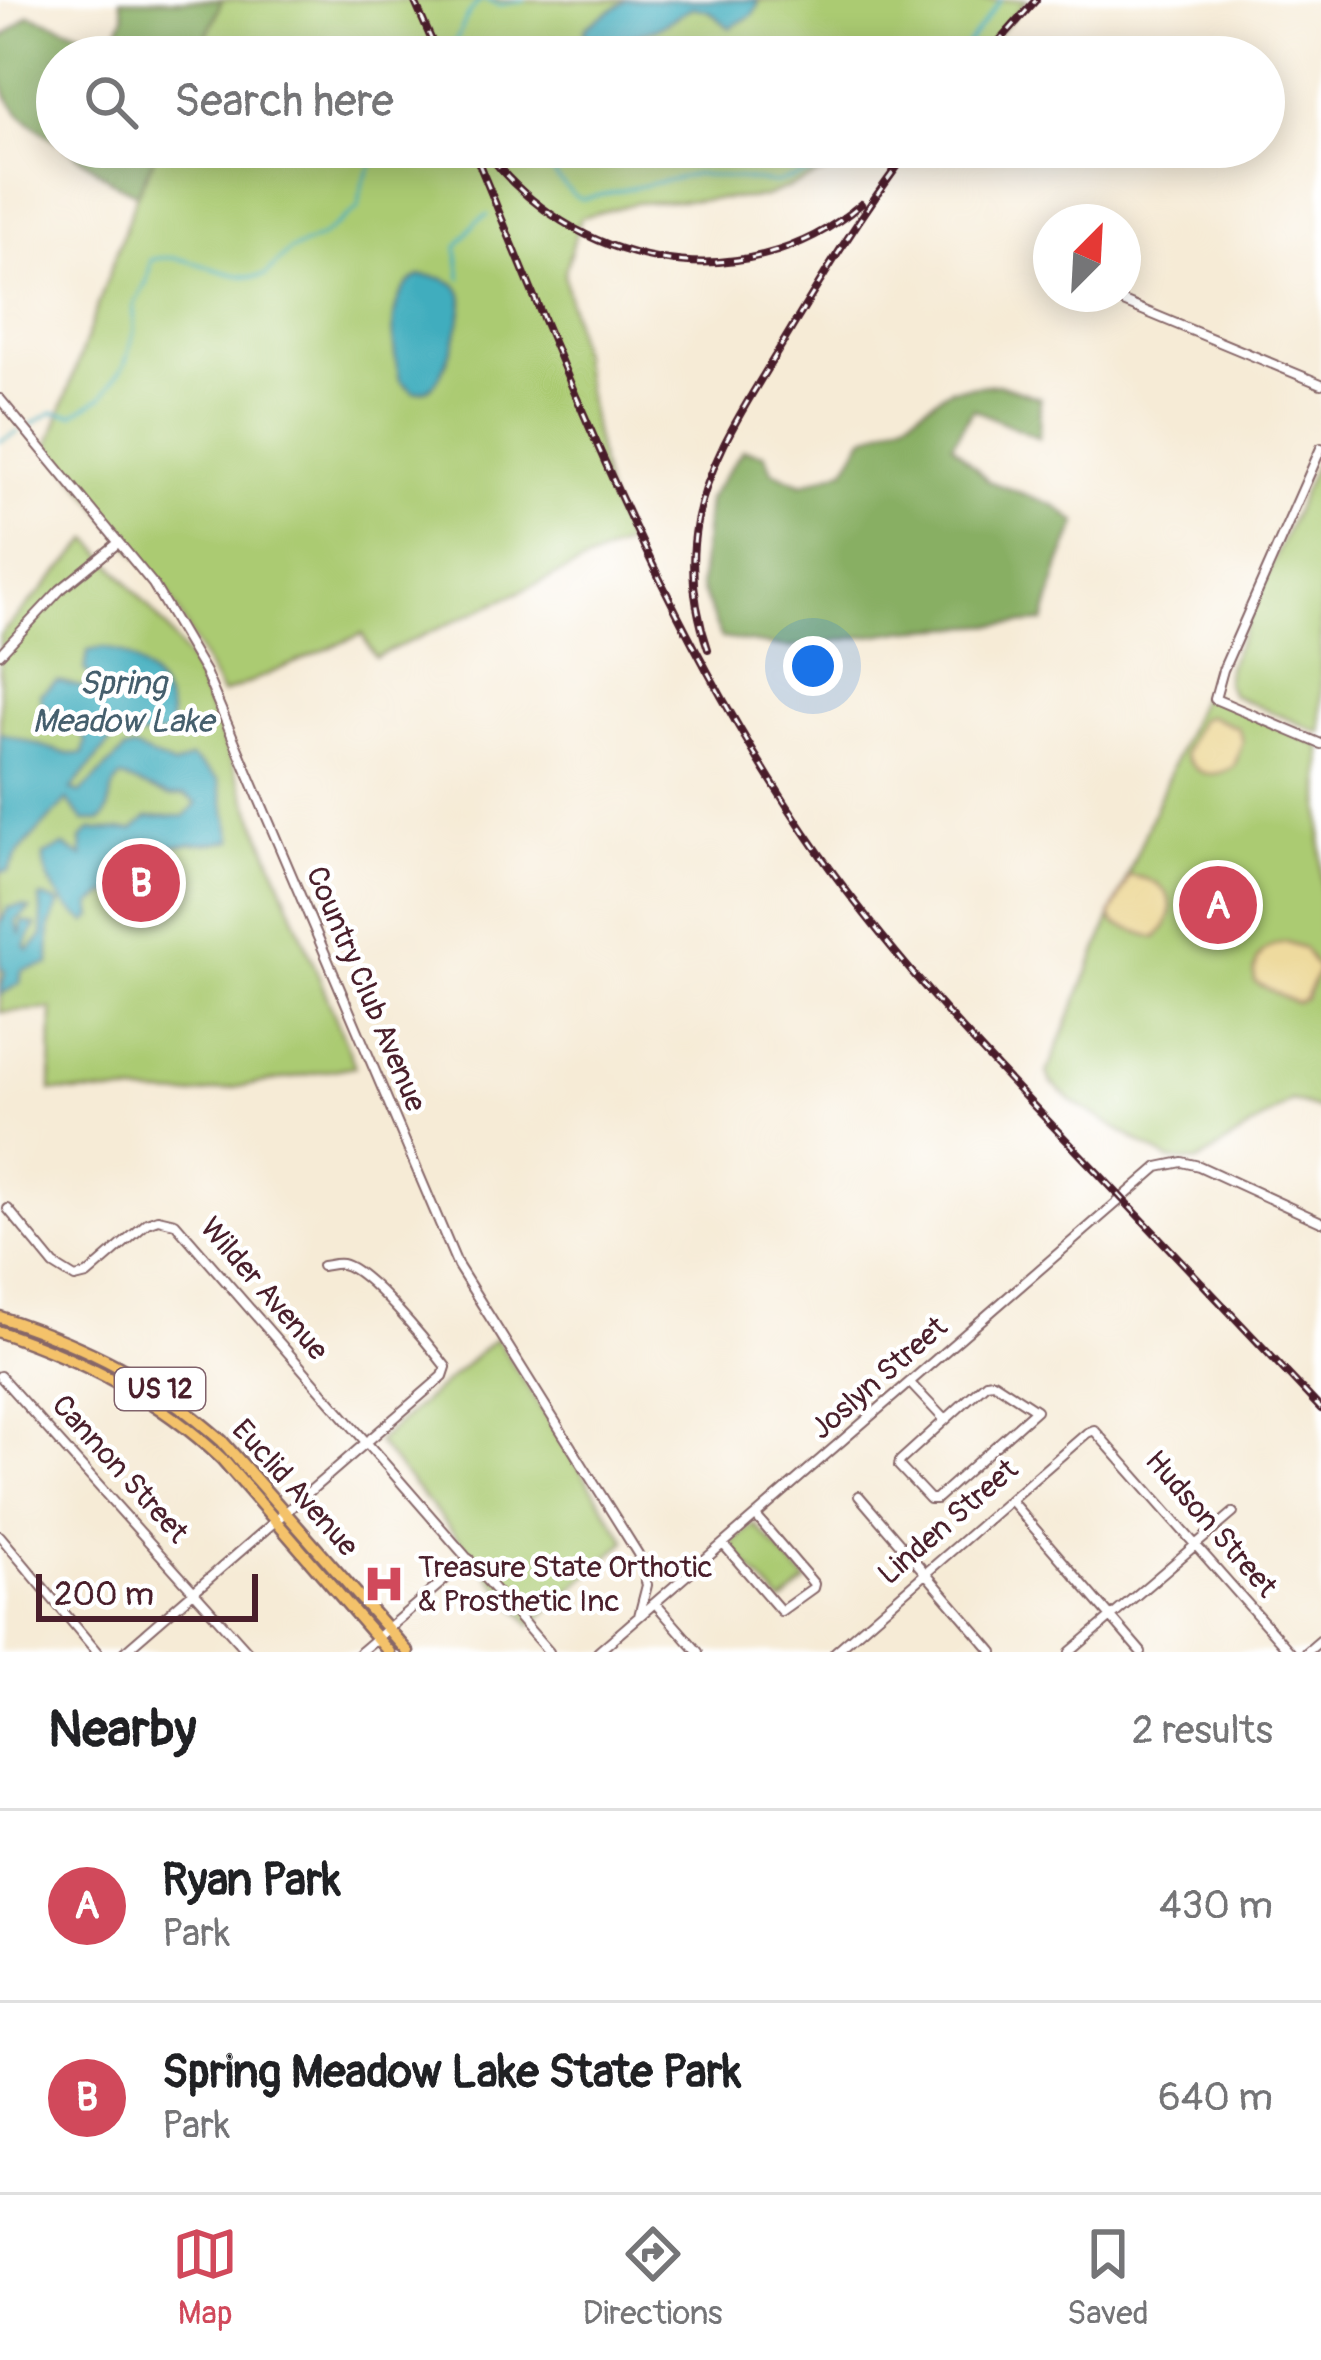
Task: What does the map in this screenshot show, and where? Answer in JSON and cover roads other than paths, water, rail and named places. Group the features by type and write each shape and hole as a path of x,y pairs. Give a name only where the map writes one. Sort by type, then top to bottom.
{"highway":[{"name":"Euclid Avenue","path":"0,1317 116,1363 165,1393 222,1441 389,1652"},
{"path":"28,1342 32,1328"},
{"name":"Euclid Avenue","path":"0,1332 99,1370 149,1400 208,1446 281,1516 408,1652"}],"street":[{"path":"1141,309 1321,384"},
{"name":"Country Club Avenue","path":"0,400 153,584 205,672 458,1266 638,1554 647,1586 639,1616"},
{"path":"1321,448 1214,699 1321,744"},
{"path":"0,654 61,590 118,543"},
{"name":"Joslyn Street","path":"598,1652 1158,1167 1182,1162 1198,1166 1321,1222"},
{"name":"Wilder Avenue","path":"8,1209 54,1265 75,1278 87,1276 147,1223 158,1219 175,1223 549,1652"},
{"path":"124,1652 427,1393 444,1371 436,1354 361,1275 345,1264 322,1266"},
{"name":"Cannon Street","path":"0,1376 248,1652"},
{"path":"910,1383 943,1418"},
{"path":"986,1383 1004,1386 1034,1407 1028,1421 936,1499 923,1494 900,1461 943,1418 986,1383"},
{"name":"Linden Street","path":"841,1650 1094,1430"},
{"name":"Hudson Street","path":"1094,1430 1290,1652"},
{"path":"859,1496 993,1652"},
{"path":"1010,1500 1142,1652"},
{"path":"1070,1652 1233,1513"},
{"path":"723,1544 781,1611 806,1593 814,1584 756,1516"},
{"path":"0,1536 97,1652"},
{"path":"360,1652 469,1559"},
{"path":"655,1603 698,1652"},
{"path":"1307,1652 1321,1640"}],"water":[{"path":"627,0 756,0 758,5 752,15 730,28 709,11 693,7 656,29 631,36 586,36 587,26"},
{"path":"419,276 450,281 463,302 443,370 430,388 414,392 400,380 393,323 400,296"},
{"name":"Spring Meadow Lake","path":"104,648 130,658 154,680 169,707 167,734 112,740 71,790 80,793 125,750 134,748 174,766 191,758 218,779 233,840 148,853 117,893 91,905 93,917 87,922 57,893 44,855 64,846 82,857 81,839 90,830 133,830 147,817 185,816 197,803 185,795 169,796 121,777 101,821 84,821 67,800 18,853 8,871 0,872 0,733 68,754 83,754 86,741 73,721 42,705 40,694 57,681 88,689 95,679 85,671 88,651"},
{"path":"43,897 60,903 50,926 49,964 22,970 20,983 0,995 5,972 0,965 0,924 8,908 30,909 15,921 21,936 22,921 36,925 25,946 29,950 43,936"}],"waterway":[{"path":"457,36 481,0"},
{"path":"485,0 499,5 525,0"},
{"path":"974,36 1001,0"},
{"path":"30,425 53,412 73,415 102,397 125,364 134,332 134,305 147,281 151,260 179,259 237,275 266,275 289,251 320,238 358,208 371,168"},
{"path":"553,173 582,199 696,174 775,183 827,168"},
{"path":"461,279 457,247 476,222 488,215"},
{"path":"0,441 18,432"}],"railway":[{"path":"414,0 430,36"},
{"path":"1004,36 1036,0"},
{"path":"481,168 587,421 670,601 767,773 821,856 953,1018 1321,1409"},
{"path":"501,168 562,221 609,245 660,259 712,262 764,255 814,236 861,204"},
{"path":"708,649 696,602 693,554 710,477 739,415 807,302 897,168"}],"place":[{"name":"Spring Meadow Lake State Park","path":"141,883"},
{"name":"Ryan Park","path":"1218,905"},
{"name":"Treasure State Orthotic & Prosthetic Inc","path":"384,1584"}]}
